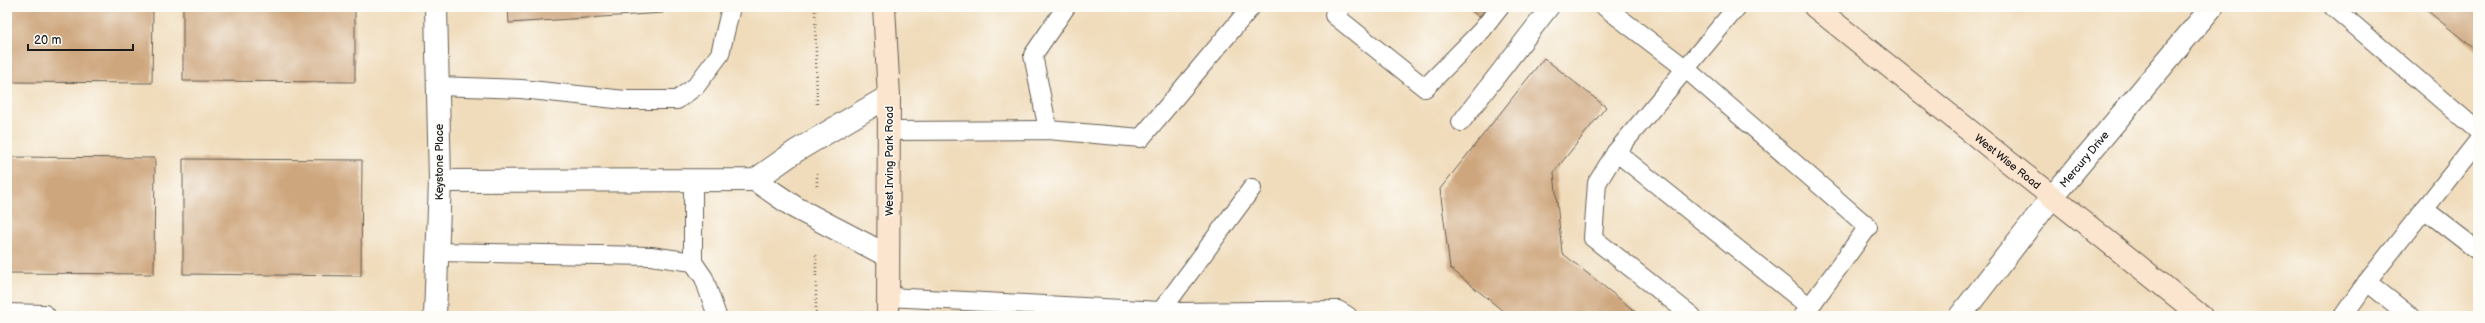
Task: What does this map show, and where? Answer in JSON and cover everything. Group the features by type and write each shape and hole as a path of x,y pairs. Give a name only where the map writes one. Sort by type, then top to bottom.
{"street":[{"name":"Keystone Place","path":"436,7 440,181 436,316"},
{"name":"West Irving Park Road","path":"884,7 889,96 888,306"},
{"name":"West Wise Road","path":"1815,7 2053,196 2200,316"},
{"name":"Mercury Drive","path":"1960,316 2053,196 2212,7"},
{"path":"440,181 754,180 817,138 889,96"},
{"path":"754,180 796,208 888,256"},
{"path":"7,315 44,316"}],"lane":[{"path":"438,86 521,89 625,100 677,100 696,86 720,54 731,7"},
{"path":"1048,130 1033,56 1066,7"},
{"path":"889,131 1048,130 1141,138 1251,7"},
{"path":"1341,7 1334,16 1425,88 1482,30 1500,7"},
{"path":"1461,122 1550,7"},
{"path":"1605,7 1686,69 1868,227 1806,311 1616,152"},
{"path":"1692,316 1593,238 1597,183 1616,152 1737,7"},
{"path":"2333,7 2478,131"},
{"path":"2343,316 2367,282 2478,141"},
{"path":"693,181 693,262 704,278 717,316"},
{"path":"1161,311 1252,188"},
{"path":"2424,209 2478,251"},
{"path":"437,252 651,256 693,262"},
{"path":"2367,282 2410,316"},
{"path":"888,306 1134,313 1161,311 1338,310 1348,316"}],"path":[{"path":"815,7 817,138"}],"building":[{"path":"7,7 153,7 152,83 7,82"},
{"path":"183,7 355,7 355,82 183,81"},
{"path":"508,7 662,7 663,13 509,23"},
{"path":"1467,7 1487,7 1479,17"},
{"path":"2423,7 2478,7 2478,52"},
{"path":"1544,58 1606,107 1554,172 1562,253 1641,316 1509,316 1450,268 1440,189"},
{"path":"7,157 155,158 154,274 7,273"},
{"path":"183,159 362,160 361,276 183,274"}]}
